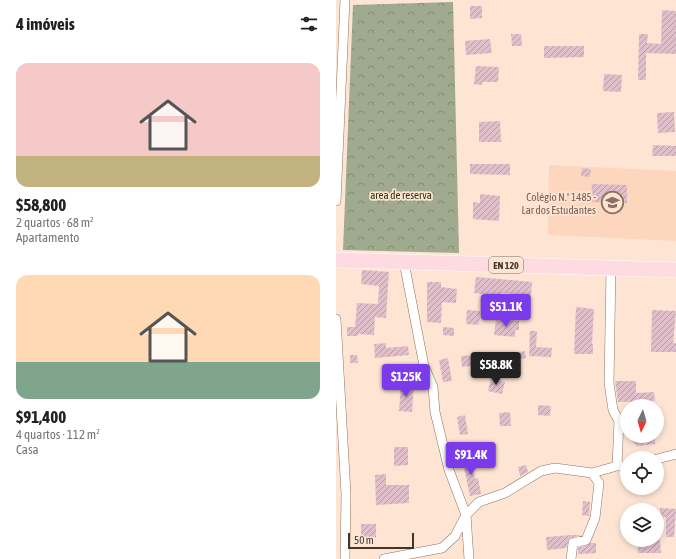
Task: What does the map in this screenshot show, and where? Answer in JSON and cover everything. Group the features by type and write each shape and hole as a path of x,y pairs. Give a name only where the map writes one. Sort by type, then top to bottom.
{"main road":[{"name":"EN 120","path":"336,260 676,270"}],"street":[{"path":"336,201 338,87 345,0"},
{"path":"404,262 424,366 433,386 435,412 450,470 466,515 469,559"},
{"path":"384,559 442,548 455,536 466,515 479,502 506,493 541,471 556,468 592,473 617,466 619,421 613,410 609,383 611,347 611,268"},
{"path":"336,319 346,494 345,559"},
{"path":"664,456 676,454"},
{"path":"571,559 573,543 586,540 595,518 600,483 592,473"}],"shaded area":[{"name":"Colégio N.º 1485 - Lar dos Estudantes","path":"549,165 676,171 676,241 548,235"}],"green space":[{"name":"area de reserva","path":"453,2 459,253 343,250 353,5"}],"building":[{"path":"470,6 482,6 482,18 470,19"},
{"path":"662,10 676,11 676,54 646,53 646,80 638,80 639,34 648,34 647,43 661,44"},
{"path":"511,34 521,34 522,46 512,46"},
{"path":"490,39 492,53 466,55 465,41"},
{"path":"544,46 584,46 584,57 544,58"},
{"path":"476,66 499,67 498,82 482,82 482,85 474,84"},
{"path":"604,74 622,75 621,92 603,91"},
{"path":"674,112 675,132 658,133 657,113"},
{"path":"500,121 501,142 479,142 479,122"},
{"path":"653,145 676,146 676,156 652,156"},
{"path":"470,164 510,164 510,175 470,174"},
{"path":"582,168 591,169 590,177 581,176"},
{"path":"592,184 627,185 627,203 591,202"},
{"path":"480,194 500,196 499,221 473,219 473,202 480,203"},
{"path":"362,270 389,272 386,318 375,317 374,335 358,334 358,336 347,336 347,327 355,327 357,303 378,304 379,286 361,284"},
{"path":"476,277 532,282 531,295 502,293 501,296 474,293"},
{"path":"427,282 441,282 441,287 457,289 456,303 442,302 441,323 427,322"},
{"path":"576,307 594,309 592,344 593,354 574,354"},
{"path":"467,310 480,311 479,325 466,324"},
{"path":"652,310 676,311 673,343 676,343 676,352 651,352"},
{"path":"496,319 519,321 519,330 515,330 515,337 494,335"},
{"path":"443,327 454,328 454,336 443,335"},
{"path":"530,331 537,331 536,347 552,348 551,357 529,356"},
{"path":"386,343 386,348 408,346 409,355 375,358 374,344"},
{"path":"525,351 526,358 500,362 500,355"},
{"path":"485,354 486,364 462,367 461,356"},
{"path":"350,355 357,355 358,363 350,363"},
{"path":"448,358 452,381 443,382 439,360"},
{"path":"491,378 505,382 502,394 488,391"},
{"path":"615,381 636,381 636,393 654,392 655,399 620,399 620,402 618,402"},
{"path":"401,384 414,385 412,412 399,411"},
{"path":"538,405 551,406 550,416 538,415"},
{"path":"510,412 511,426 500,426 499,413"},
{"path":"465,415 468,434 460,435 457,417"},
{"path":"633,443 655,443 636,446 636,444"},
{"path":"394,447 408,447 408,465 394,466"},
{"path":"468,452 475,479 478,478 481,494 470,496 461,454"},
{"path":"526,465 528,472 520,476 518,467"},
{"path":"386,474 386,485 409,485 409,503 376,505 375,475"},
{"path":"583,501 590,502 589,516 582,515"},
{"path":"664,508 676,509 674,537 666,537 666,517 664,517"},
{"path":"361,524 376,524 376,537 361,537"},
{"path":"581,535 569,539 566,548 547,550 546,537"},
{"path":"591,543 596,543 596,553 578,554 578,548"},
{"path":"638,547 661,547 661,553 638,553"}],"place":[{"name":"Colégio N.º 1485 - Lar dos Estudantes","path":"612,203"}]}
